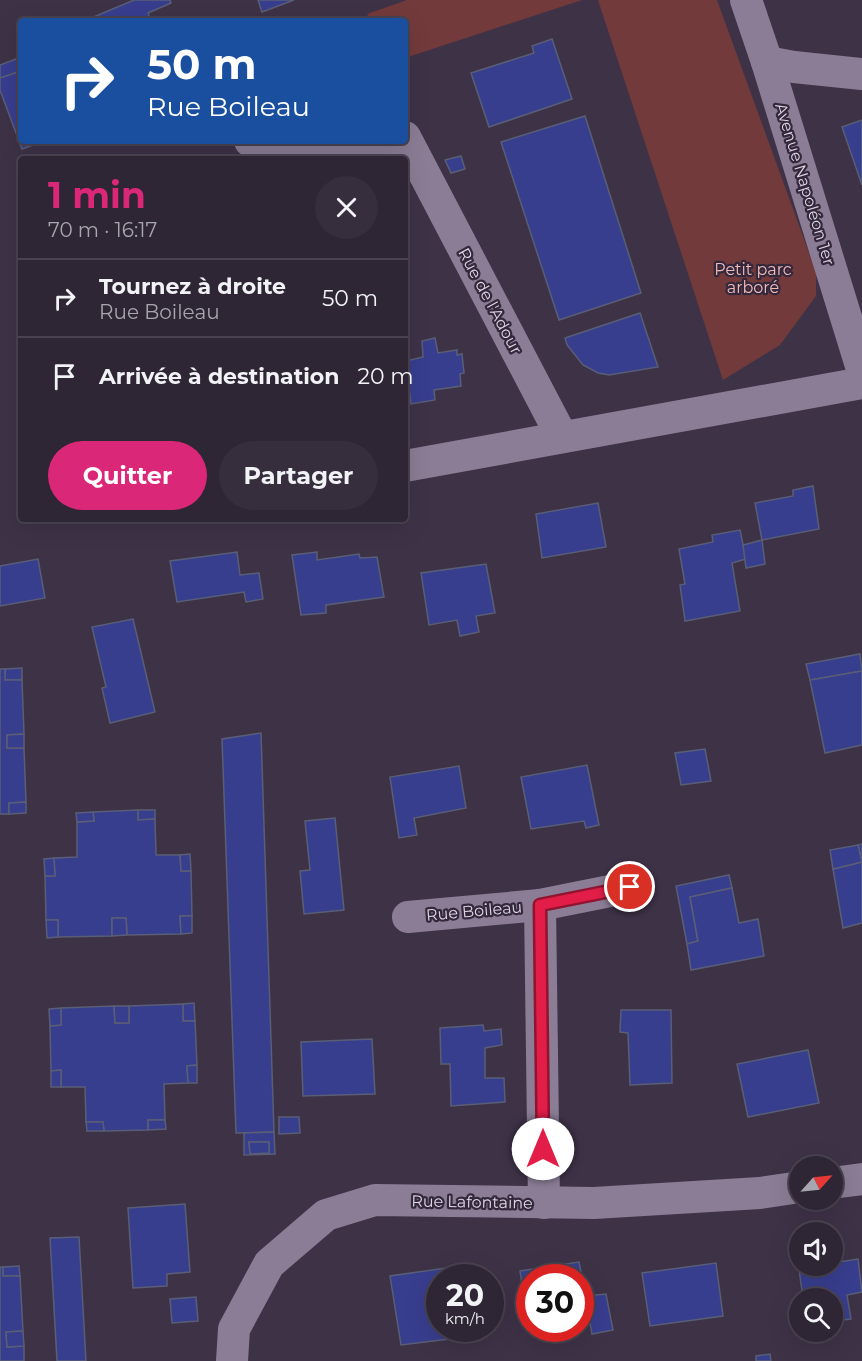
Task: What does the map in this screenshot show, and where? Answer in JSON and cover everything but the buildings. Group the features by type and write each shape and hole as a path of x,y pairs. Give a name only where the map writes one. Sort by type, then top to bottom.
{"street":[{"name":"Avenue Napoléon 1er","path":"746,0 862,369"},
{"path":"767,62 862,74"},
{"path":"256,144 263,148 375,150 392,156"},
{"name":"Rue de l'Adour","path":"408,162 562,437"},
{"path":"408,465 862,383"},
{"name":"Rue Boileau","path":"408,917 540,905 630,887"},
{"name":"Rue Boileau","path":"540,905 544,1203"},
{"path":"843,1182 862,1179"},
{"name":"Rue Lafontaine","path":"232,1361 234,1329 269,1264 326,1215 375,1200 594,1203 760,1193 789,1189"}],"green space":[{"path":"407,0 582,0 408,57 408,18 369,18 367,14"},
{"name":"Petit parc arboré","path":"598,0 717,0 816,272 816,296 780,345 723,380"}],"route":[{"path":"543,1149 540,905 630,887"}]}
